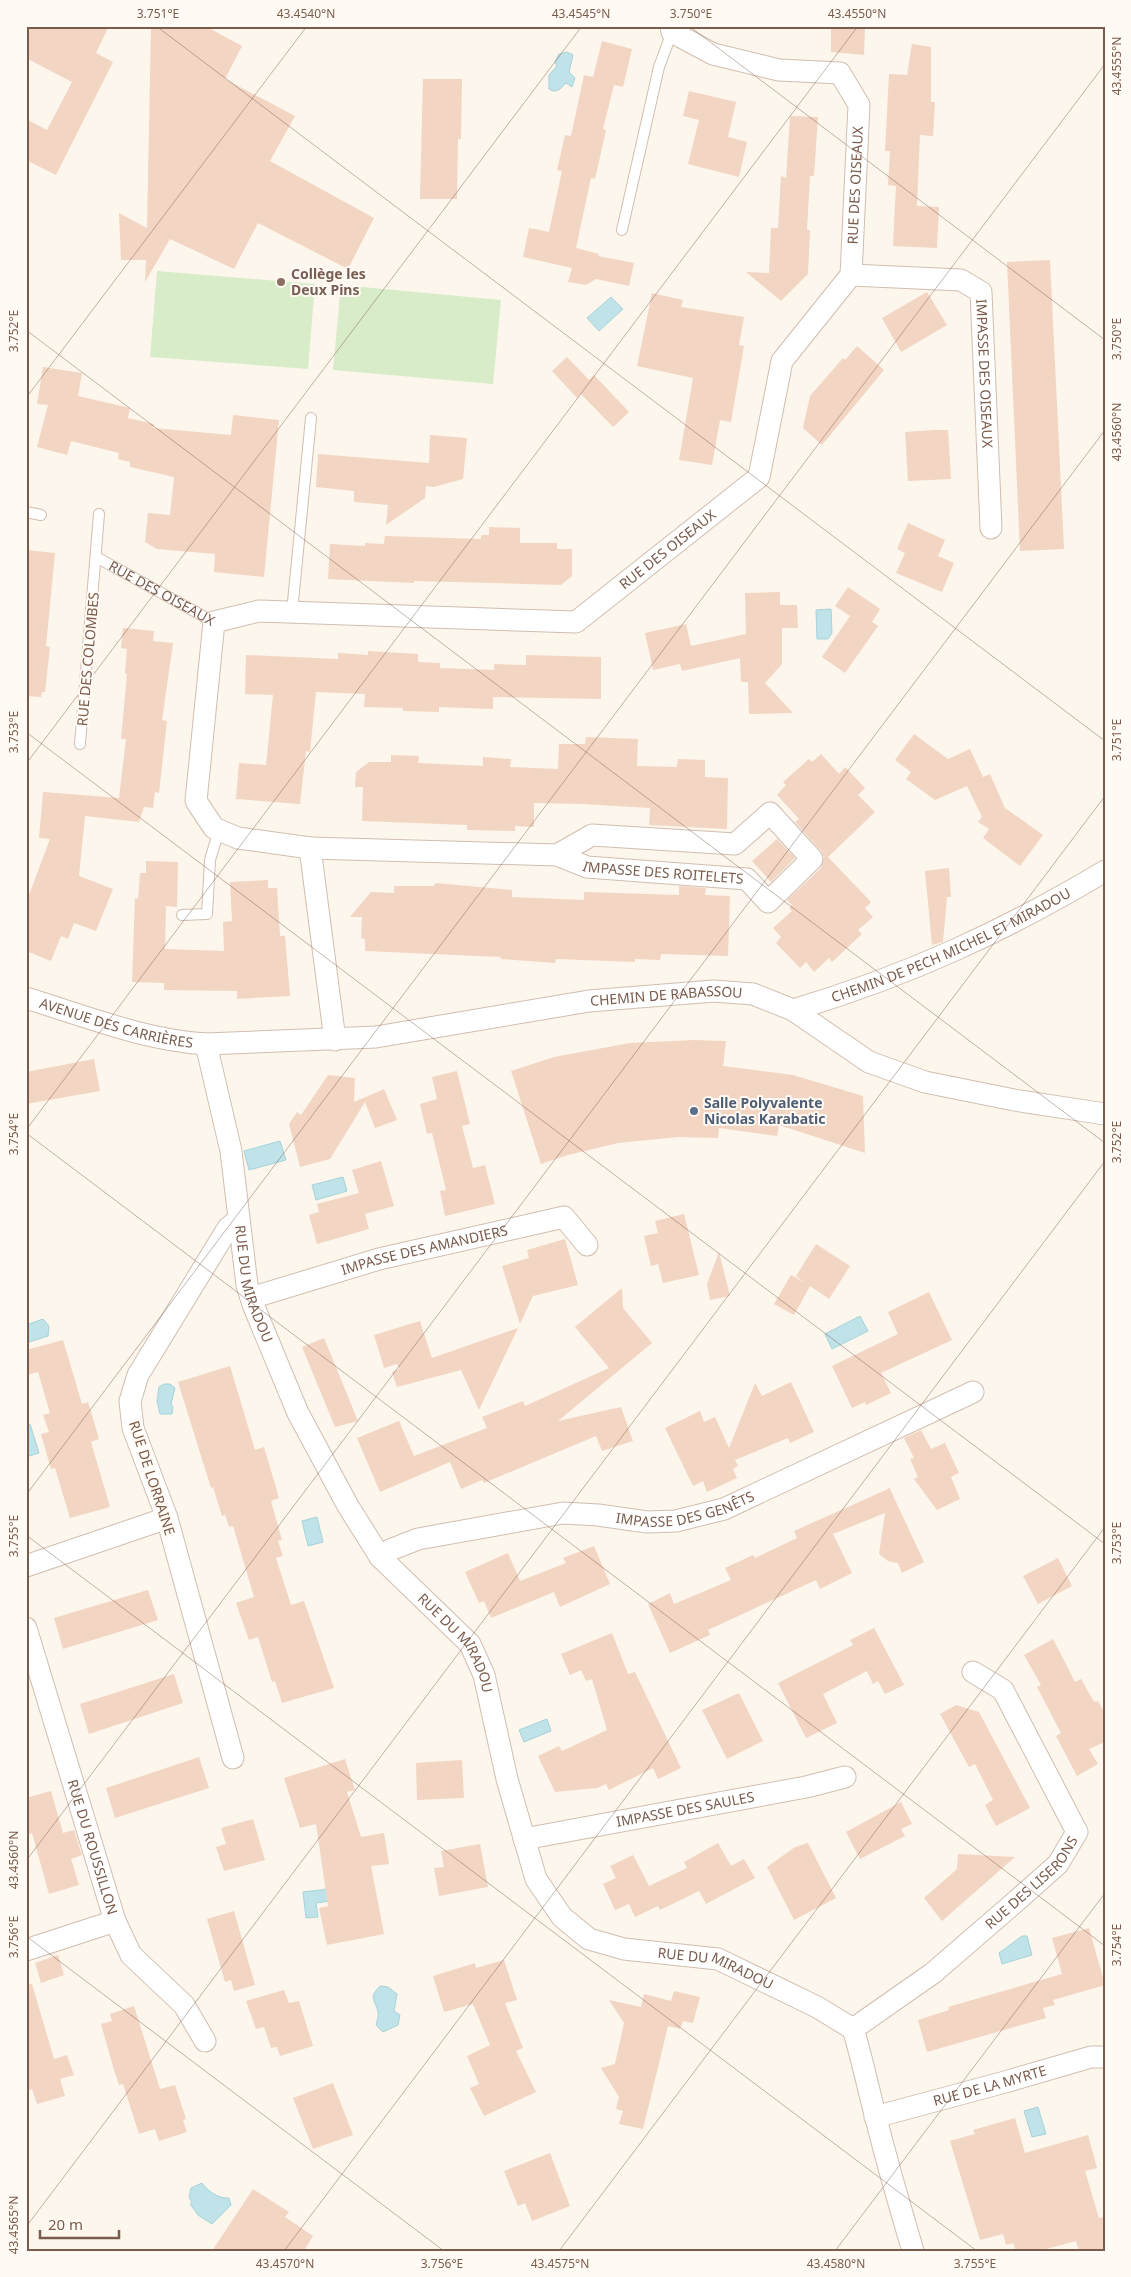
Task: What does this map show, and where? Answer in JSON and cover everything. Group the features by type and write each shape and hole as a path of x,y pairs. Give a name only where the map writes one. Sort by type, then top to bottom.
{"street":[{"name":"RUE DES OISEAUX","path":"214,622 259,612 292,612 576,622 759,477 782,361 851,275 859,104 840,73 779,70 713,54 671,29"},
{"name":"IMPASSE DES OISEAUX","path":"851,275 961,280 981,292 991,528"},
{"path":"214,622 196,801 214,828 220,830"},
{"name":"IMPASSE DES ROITELETS","path":"220,830 238,838 310,848 557,855 587,867 747,879 768,902 812,860 770,813 735,844 592,835 557,855"},
{"path":"310,848 335,1040"},
{"name":"CHEMIN DE PECH MICHEL ET MIRADOU","path":"793,1010 913,970 960,950 1041,910 1105,871"},
{"name":"CHEMIN DE RABASSOU","path":"206,1044 376,1037 589,1001 714,991 753,994 793,1010 869,1062 925,1082 1014,1100 1105,1114"},
{"name":"AVENUE DES CARRIÈRES","path":"26,998 140,1033 178,1042 206,1044"},
{"name":"RUE DU MIRADOU","path":"206,1044 230,1151 238,1220 251,1298 298,1413 348,1506 380,1556 470,1644 484,1675 507,1779 536,1879 562,1917 589,1939 624,1949 718,1959 817,2007 853,2029"},
{"name":"IMPASSE DES AMANDIERS","path":"251,1298 379,1259 564,1217 587,1245"},
{"name":"RUE DE LORRAINE","path":"233,1758 167,1518 134,1428 130,1401 138,1375 228,1228 238,1220"},
{"name":"IMPASSE DES GENÊTS","path":"380,1556 418,1539 563,1513 598,1515 647,1522 676,1521 724,1509 973,1392"},
{"path":"26,1566 167,1518"},
{"name":"RUE DU ROUSSILLON","path":"26,1628 115,1921 131,1955 184,2005 205,2040"},
{"name":"RUE DES LISERONS","path":"853,2029 933,1973 1014,1903 1058,1864 1077,1832 1003,1690 973,1672"},
{"name":"IMPASSE DES SAULES","path":"524,1838 806,1787 846,1777"},
{"path":"26,1950 115,1921"},
{"path":"853,2029 867,2074 876,2117 913,2251"},
{"name":"RUE DE LA MYRTE","path":"876,2117 1091,2057 1105,2057"}],"lane":[{"path":"622,230 659,67 671,29"},
{"path":"292,612 312,418"},
{"path":"26,512 41,515"},
{"name":"RUE DES COLOMBES","path":"80,744 99,514"},
{"name":"RUE DES OISEAUX","path":"96,557 214,622"},
{"path":"182,915 206,914 210,860 220,830"}],"green space":[{"path":"157,271 315,284 308,369 150,357"},
{"path":"341,285 501,300 493,384 333,370"}],"water":[{"path":"567,52 573,55 569,72 575,78 572,87 566,83 558,90 549,89 549,75 557,66 555,62 559,54"},
{"path":"611,297 623,309 599,331 587,318"},
{"path":"831,609 832,633 828,639 817,639 816,610"},
{"path":"280,1141 286,1160 249,1170 244,1151"},
{"path":"343,1177 347,1191 316,1200 312,1185"},
{"path":"860,1316 868,1331 832,1349 825,1334"},
{"path":"43,1319 49,1326 48,1336 26,1343 26,1325"},
{"path":"164,1384 170,1384 175,1388 171,1404 173,1407 172,1414 160,1414 157,1401 159,1387"},
{"path":"30,1424 39,1453 26,1457 26,1426"},
{"path":"317,1517 323,1542 308,1546 302,1521"},
{"path":"547,1719 551,1731 524,1742 519,1730"},
{"path":"329,1889 330,1901 316,1903 318,1917 306,1918 303,1892"},
{"path":"1022,1936 1027,1936 1032,1955 1002,1964 999,1953"},
{"path":"380,1986 388,1987 397,1994 394,2011 400,2015 398,2025 383,2032 376,2025 378,2014 373,1999"},
{"path":"1038,2107 1046,2134 1032,2137 1024,2111"},
{"path":"202,2183 214,2194 229,2198 231,2205 212,2224 198,2215 190,2204 192,2202 189,2197 191,2188"}],"building":[{"path":"26,26 109,26 96,53 113,62 56,175 26,160 26,119 47,130 72,82 26,58"},
{"path":"151,26 205,26 242,46 225,79 295,116 270,161 374,218 348,269 258,223 234,269 170,239 145,282 146,260 121,260 119,213 147,228"},
{"path":"831,26 865,26 864,55 831,52"},
{"path":"602,41 632,49 623,87 614,85 603,129 606,130 595,179 591,178 576,248 599,254 598,256 634,263 629,286 596,279 586,285 568,282 572,268 523,257 529,228 549,232 562,171 557,170 565,135 571,136 584,75 593,77"},
{"path":"912,44 931,47 931,102 935,102 933,136 920,135 917,206 939,207 937,248 893,246 896,186 888,185 890,151 885,151 889,74 907,75"},
{"path":"423,79 462,79 457,199 420,199"},
{"path":"689,91 736,102 728,137 747,142 739,177 688,164 699,120 683,116"},
{"path":"790,116 818,117 814,176 810,176 807,230 810,230 808,274 781,301 746,272 769,273 771,228 778,228 781,176 786,178"},
{"path":"1050,260 1064,549 1020,551 1007,262"},
{"path":"927,292 947,325 901,352 882,318"},
{"path":"652,293 683,300 681,307 744,317 739,345 744,346 731,422 720,420 712,465 679,460 693,378 637,366"},
{"path":"857,346 884,370 822,445 803,428 810,396 843,358 845,360"},
{"path":"567,357 589,380 594,375 629,412 613,427 581,394 577,398 552,371"},
{"path":"43,367 82,373 78,396 130,408 128,418 154,424 153,428 231,435 233,415 279,420 264,577 214,572 215,554 157,549 145,542 148,513 170,515 174,477 130,467 130,462 118,459 119,453 71,441 67,455 37,447 48,405 37,404"},
{"path":"948,430 951,479 908,481 905,432"},
{"path":"430,435 467,438 463,479 434,487 426,486 425,498 386,525 388,505 354,502 354,491 316,487 318,454 429,463"},
{"path":"908,523 945,540 938,556 954,563 942,592 896,573 905,553 897,549"},
{"path":"489,527 520,528 520,543 557,543 557,549 572,549 572,576 561,585 414,581 414,583 328,579 330,544 365,546 365,543 384,544 385,536 481,539 481,535 489,535"},
{"path":"26,550 55,553 46,646 50,647 45,692 42,692 41,697 26,696"},
{"path":"848,587 880,609 872,622 878,626 845,673 822,657 850,616 835,606"},
{"path":"780,592 780,605 797,605 798,628 782,628 782,664 765,683 793,713 749,714 748,682 741,682 740,658 682,671 680,664 653,670 645,633 686,624 691,646 746,634 745,593"},
{"path":"123,628 154,631 153,641 173,643 162,720 167,721 159,793 155,792 153,808 144,807 139,822 85,816 79,876 113,889 96,931 74,923 68,939 61,936 51,961 26,951 26,903 50,839 39,838 43,792 119,798 126,739 121,739 127,674 125,674 127,649 121,648"},
{"path":"368,651 418,654 418,662 440,663 440,668 494,670 494,664 526,665 526,655 601,657 601,699 493,697 493,709 439,707 439,712 403,711 403,708 364,707 365,694 316,692 310,752 306,751 300,804 236,799 239,763 266,765 273,695 245,694 246,655 338,659 338,653 368,655"},
{"path":"914,734 948,759 970,749 983,777 990,774 1005,808 1043,835 1020,866 983,838 989,829 978,822 982,817 967,786 935,800 906,779 911,772 895,760"},
{"path":"586,737 638,739 637,766 677,767 678,759 705,760 705,777 728,778 727,829 649,825 650,808 582,804 534,803 534,827 515,826 515,831 467,830 467,825 362,821 363,787 355,787 356,772 369,762 391,762 391,755 419,756 418,763 483,766 483,757 511,759 510,767 558,769 559,744 585,744"},
{"path":"821,754 839,774 845,767 865,788 858,795 875,812 828,857 871,902 865,908 873,917 858,930 862,934 832,962 829,958 814,972 806,962 800,968 776,943 781,937 773,928 792,911 789,908 792,905 787,900 821,868 824,857 821,851 795,822 799,819 777,795 786,785 783,782 809,759 812,762"},
{"path":"777,839 795,858 771,882 752,861"},
{"path":"146,861 178,862 177,907 166,906 165,949 224,951 223,922 232,921 230,882 268,880 268,888 277,888 280,936 285,936 290,996 237,999 237,991 164,990 164,983 132,982 135,898 138,899 140,873 146,873"},
{"path":"949,868 951,897 947,897 943,942 932,945 925,871"},
{"path":"435,883 512,890 512,897 584,900 584,892 679,895 679,886 706,888 705,895 730,896 728,956 661,954 660,960 635,959 635,962 556,959 555,963 500,959 501,957 365,951 365,939 361,938 362,917 350,917 371,892 394,893 394,886 434,886"},
{"name":"Salle Polyvalente Nicolas Karabatic","path":"694,1040 726,1041 723,1066 793,1075 863,1096 865,1153 779,1125 777,1136 719,1128 718,1138 678,1137 618,1143 568,1155 541,1164 511,1071 554,1057 630,1043"},
{"path":"94,1059 100,1091 26,1104 26,1072"},
{"path":"457,1071 470,1124 462,1126 473,1168 485,1165 495,1204 445,1216 440,1191 446,1190 432,1133 427,1134 420,1104 437,1099 432,1077"},
{"path":"328,1075 355,1078 354,1102 384,1089 397,1120 375,1128 365,1102 330,1159 300,1167 289,1124 297,1112 301,1115"},
{"path":"381,1161 394,1206 365,1214 369,1229 317,1244 309,1215 319,1212 317,1204 359,1193 352,1170"},
{"path":"684,1214 699,1275 663,1283 658,1264 651,1266 644,1236 658,1233 655,1221"},
{"path":"565,1239 578,1285 533,1296 520,1324 502,1266 529,1258 527,1250"},
{"path":"816,1244 850,1266 829,1299 810,1286 794,1315 774,1304 791,1275 805,1283 796,1276"},
{"path":"719,1252 730,1296 710,1300 707,1284"},
{"path":"622,1288 623,1308 652,1343 558,1421 621,1407 633,1441 602,1451 596,1436 484,1483 482,1480 461,1489 450,1462 380,1492 357,1438 399,1421 414,1456 487,1428 482,1417 523,1401 525,1406 609,1368 575,1327"},
{"path":"929,1292 952,1340 881,1373 891,1393 866,1405 865,1402 852,1408 832,1366 898,1334 888,1312"},
{"path":"420,1321 432,1358 518,1328 479,1410 461,1370 397,1387 392,1372 399,1369 397,1364 384,1368 374,1335"},
{"path":"324,1338 358,1421 335,1427 302,1347"},
{"path":"63,1340 82,1404 88,1402 99,1439 91,1442 110,1507 70,1518 55,1468 51,1469 41,1434 49,1432 43,1415 50,1413 38,1372 26,1375 26,1350"},
{"path":"230,1366 255,1450 264,1447 279,1498 271,1501 282,1540 278,1541 283,1556 276,1558 291,1605 304,1601 334,1688 282,1703 275,1681 272,1682 258,1637 249,1640 236,1603 254,1597 233,1526 229,1527 225,1515 222,1516 213,1487 211,1488 178,1382"},
{"path":"791,1382 814,1432 790,1443 788,1438 735,1460 738,1466 733,1469 737,1478 707,1492 703,1481 693,1486 665,1428 700,1411 704,1422 715,1417 729,1448 755,1383 762,1396"},
{"path":"921,1430 931,1449 945,1443 959,1473 951,1477 960,1499 937,1510 914,1479 918,1477 910,1459 914,1458 904,1438"},
{"path":"889,1487 924,1562 902,1573 898,1563 888,1561 879,1554 885,1513 833,1534 852,1573 820,1589 816,1580 708,1630 710,1635 670,1653 648,1604 670,1593 674,1604 731,1580 725,1568 753,1555 755,1558 797,1538 794,1531"},
{"path":"594,1546 610,1584 560,1607 554,1592 491,1618 484,1601 479,1603 465,1572 508,1553 520,1581 566,1563 563,1558"},
{"path":"1058,1558 1072,1586 1038,1604 1023,1576"},
{"path":"148,1590 158,1620 63,1649 54,1618"},
{"path":"874,1628 904,1685 885,1694 878,1681 873,1684 867,1671 823,1694 837,1723 806,1738 778,1683 853,1645 850,1640"},
{"path":"612,1633 628,1674 635,1672 681,1768 658,1779 653,1768 609,1790 606,1784 597,1788 555,1792 538,1756 559,1746 562,1751 607,1730 592,1679 586,1681 581,1670 570,1675 561,1654"},
{"path":"1053,1639 1075,1682 1081,1679 1094,1702 1098,1701 1105,1714 1105,1742 1089,1749 1098,1764 1077,1776 1056,1736 1061,1733 1037,1687 1041,1685 1024,1655"},
{"path":"174,1674 183,1703 89,1734 80,1704"},
{"path":"739,1693 763,1741 727,1759 702,1710"},
{"path":"956,1705 979,1712 1030,1808 996,1826 985,1805 993,1800 975,1764 969,1767 940,1714"},
{"path":"199,1757 209,1788 115,1818 106,1788"},
{"path":"345,1759 355,1790 347,1792 361,1837 384,1833 389,1864 371,1866 384,1934 327,1945 319,1908 328,1906 316,1824 300,1828 284,1778"},
{"path":"462,1760 464,1798 417,1800 416,1763"},
{"path":"51,1791 63,1833 74,1830 82,1855 71,1859 79,1885 49,1894 32,1833 26,1835 26,1798"},
{"path":"901,1802 912,1824 901,1829 905,1836 860,1859 846,1832"},
{"path":"253,1819 265,1860 224,1871 216,1847 226,1844 221,1828"},
{"path":"718,1843 731,1866 744,1859 755,1878 706,1904 699,1891 660,1910 658,1906 635,1917 629,1904 615,1910 603,1884 616,1878 610,1866 633,1855 649,1886 687,1868 684,1862"},
{"path":"808,1843 836,1898 794,1920 767,1867 795,1847"},
{"path":"480,1844 488,1887 439,1896 434,1868 444,1867 441,1851"},
{"path":"958,1854 1015,1857 942,1921 924,1898 957,1869"},
{"path":"234,1911 255,1985 234,1991 231,1980 225,1982 207,1919"},
{"path":"1089,1928 1105,1985 1053,2000 1055,2005 1043,2008 1046,2018 927,2052 918,2020 949,2010 948,2007 1062,1974 1052,1938"},
{"path":"58,1955 64,1975 41,1983 35,1963"},
{"path":"504,1960 517,2000 505,2003 523,2048 516,2051 536,2092 484,2116 470,2088 479,2084 467,2056 490,2045 473,2004 444,2012 433,1976 475,1963 476,1968"},
{"path":"32,1984 54,2059 67,2055 74,2075 60,2079 65,2096 37,2104 32,2089 26,2091 26,1985"},
{"path":"284,1990 289,2003 299,2001 313,2046 280,2056 277,2047 271,2048 264,2027 256,2029 246,2001"},
{"path":"674,1991 700,1997 693,2023 683,2021 680,2029 668,2026 643,2129 619,2124 623,2111 616,2109 619,2097 601,2068 615,2064 624,2023 609,2000 641,2007 644,1994 671,2001"},
{"path":"134,2006 160,2089 175,2085 186,2119 183,2120 187,2132 159,2141 155,2129 139,2134 123,2084 119,2085 101,2024 112,2021 110,2014"},
{"path":"333,2083 353,2135 313,2149 293,2098"},
{"path":"1015,2118 1025,2153 1088,2135 1097,2168 1085,2171 1099,2218 1105,2217 1105,2251 1079,2251 1076,2241 1039,2251 1016,2251 1013,2243 1006,2245 1003,2234 980,2240 950,2141 975,2134 973,2130"},
{"path":"550,2153 570,2206 532,2221 525,2203 518,2206 504,2171"},
{"path":"253,2189 289,2212 285,2217 313,2236 304,2251 212,2251"}],"place":[{"name":"Collège les Deux Pins","path":"281,282"},
{"name":"Salle Polyvalente Nicolas Karabatic","path":"694,1111"}]}
